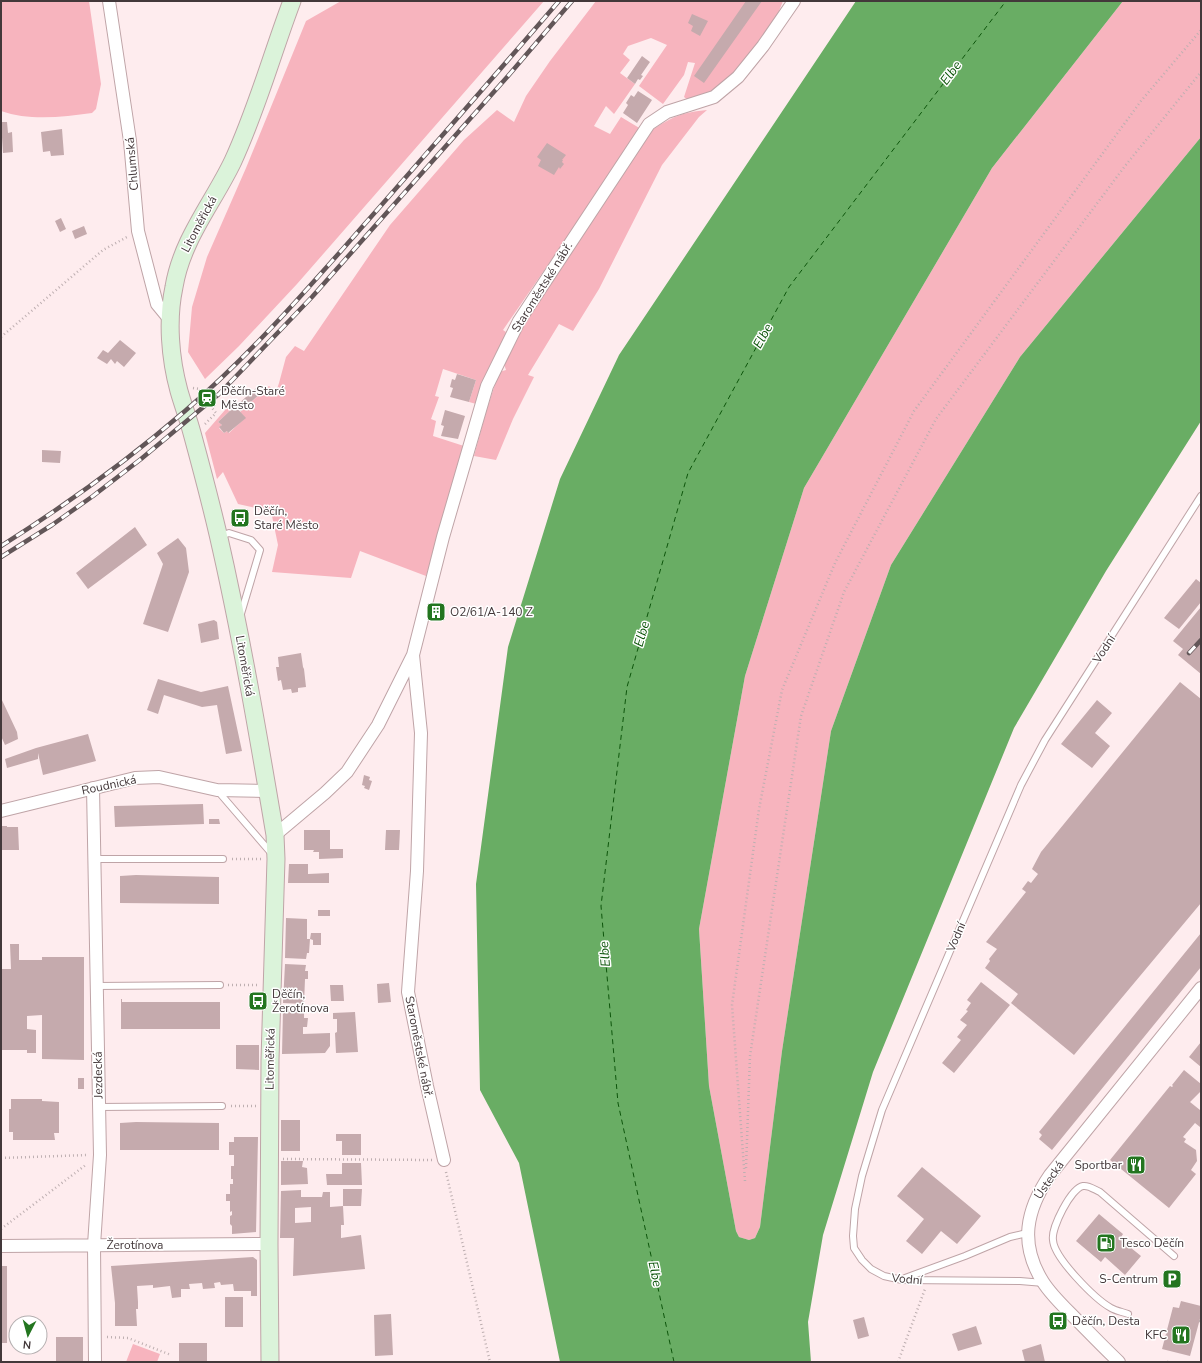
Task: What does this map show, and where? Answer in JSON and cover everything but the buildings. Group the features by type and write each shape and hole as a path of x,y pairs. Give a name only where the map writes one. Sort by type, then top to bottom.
{"main road":[{"name":"Litoměřická","path":"270,1362 269,1158 276,859 275,835 238,626 219,536 193,434 179,389 172,348 171,321 173,289 181,258 241,143 292,1"}],"street":[{"name":"Chlumská","path":"110,1 130,141 138,231 157,304 171,321"},
{"name":"Staroměstské nábř.","path":"275,835 325,793 347,772 378,725 413,655 443,537 488,386 519,320 649,124 667,112 714,97 738,76 763,46 794,1"},
{"name":"Staroměstské nábř.","path":"413,655 421,733 417,871 408,992 444,1160"},
{"name":"Roudnická","path":"1,811 134,778 159,777 217,790 268,790"},
{"name":"Jezdecká","path":"93,788 100,1155 94,1245 95,1362"},
{"name":"Ústecká","path":"1119,1362 1044,1283 1028,1248 1027,1233 1029,1216 1040,1189 1050,1174 1201,988"},
{"name":"Žerotínova","path":"1,1246 269,1244"}],"lane":[{"name":"Vodní","path":"929,1280 902,1280 884,1276 871,1269 862,1260 854,1248 853,1236 855,1209 862,1176 882,1110 1021,785 1045,740 1201,496"},
{"path":"219,536 229,533 251,540 260,550 238,626"},
{"path":"217,790 276,859"},
{"path":"94,859 223,859"},
{"path":"96,986 220,985"},
{"path":"99,1107 222,1106"},
{"path":"1128,1314 1111,1308 1093,1294 1069,1270 1056,1249 1052,1239 1053,1232 1063,1207 1072,1195 1084,1186 1088,1186 1100,1192 1174,1256"},
{"path":"902,1280 1010,1237 1027,1233"},
{"path":"929,1280 1020,1281 1044,1283"}],"path":[{"path":"1201,30 1141,101 914,411 835,563 782,690 759,809 732,1005 745,1181 750,1056 801,716 844,592 936,419 1125,166 1201,72"},
{"path":"1,337 103,250 138,231"},
{"path":"193,434 216,413 212,408"},
{"path":"223,859 276,859"},
{"path":"220,985 272,985"},
{"path":"222,1106 270,1106"},
{"path":"1,1158 100,1155"},
{"path":"1,1230 100,1155"},
{"path":"269,1158 444,1160 490,1362"},
{"name":"Vodní","path":"898,1362 929,1280"},
{"path":"94,1337 128,1338 171,1355"}],"shaded area":[{"path":"1,1 89,1 101,84 96,109 92,113 58,117 34,117 1,111"},
{"path":"341,1 544,1 297,284 239,346 205,379 188,352 192,307 207,257 246,168 306,21"},
{"path":"596,1 783,1 773,26 725,87 689,101 684,97 695,63 688,62 684,75 663,104 639,86 667,45 651,38 628,46 623,54 630,60 620,73 635,84 614,114 606,106 594,126 610,134 621,117 641,129 555,260 552,259 503,330 506,332 480,405 469,402 476,380 443,369 435,396 439,397 431,419 436,421 433,436 467,447 426,576 360,551 351,578 272,572 278,545 272,516 256,508 238,504 223,472 217,479 205,433 232,402 235,406 218,422 222,425 219,428 224,433 227,431 229,433 245,418 240,412 269,386 276,392 286,357 295,346 304,351 390,225 464,140 497,110 514,122 526,96 550,61"},
{"path":"1123,1 1201,1 1201,137 1020,357 891,565 831,731 782,1051 760,1227 755,1238 749,1240 739,1237 736,1231 709,1086 699,929 745,676 804,488 992,168"},
{"path":"707,110 699,117 662,165 599,289 573,331 559,324 528,375 534,377 513,419 496,460 474,456 499,372 506,370 503,361 513,339 652,130 678,116 691,112"},
{"path":"133,1344 160,1354 157,1362 126,1362"}],"water":[{"name":"Elbe","path":"856,1 1123,1 992,168 804,488 745,676 699,929 709,1086 736,1231 739,1237 749,1240 755,1238 760,1227 782,1051 831,731 891,565 1020,357 1201,137 1201,421 1106,571 1014,728 873,1072 823,1235 808,1322 811,1362 560,1362 519,1163 480,1090 476,884 508,647 560,479 619,355"}],"ferry route":[{"path":"674,1362 618,1103 601,906 627,687 688,473 789,287 1006,1"}],"railway":[{"path":"1,546 49,515 118,465 185,411 236,364 332,262 559,1"},
{"path":"1,557 52,525 93,496 141,459 219,394 312,297 508,76 572,1"},
{"path":"1189,653 1201,640"}],"place":[{"name":"Děčín-Staré Město","path":"207,398"},
{"name":"Děčín, Staré Město","path":"240,518"},
{"name":"O2/61/A-140 Z","path":"436,612"},
{"name":"Děčín, Žerotínova","path":"258,1001"},
{"name":"Sportbar","path":"1136,1165"},
{"name":"Tesco Děčín","path":"1106,1243"},
{"name":"S-Centrum","path":"1172,1279"},
{"name":"Děčín, Desta","path":"1058,1321"},
{"name":"KFC","path":"1181,1335"}]}
